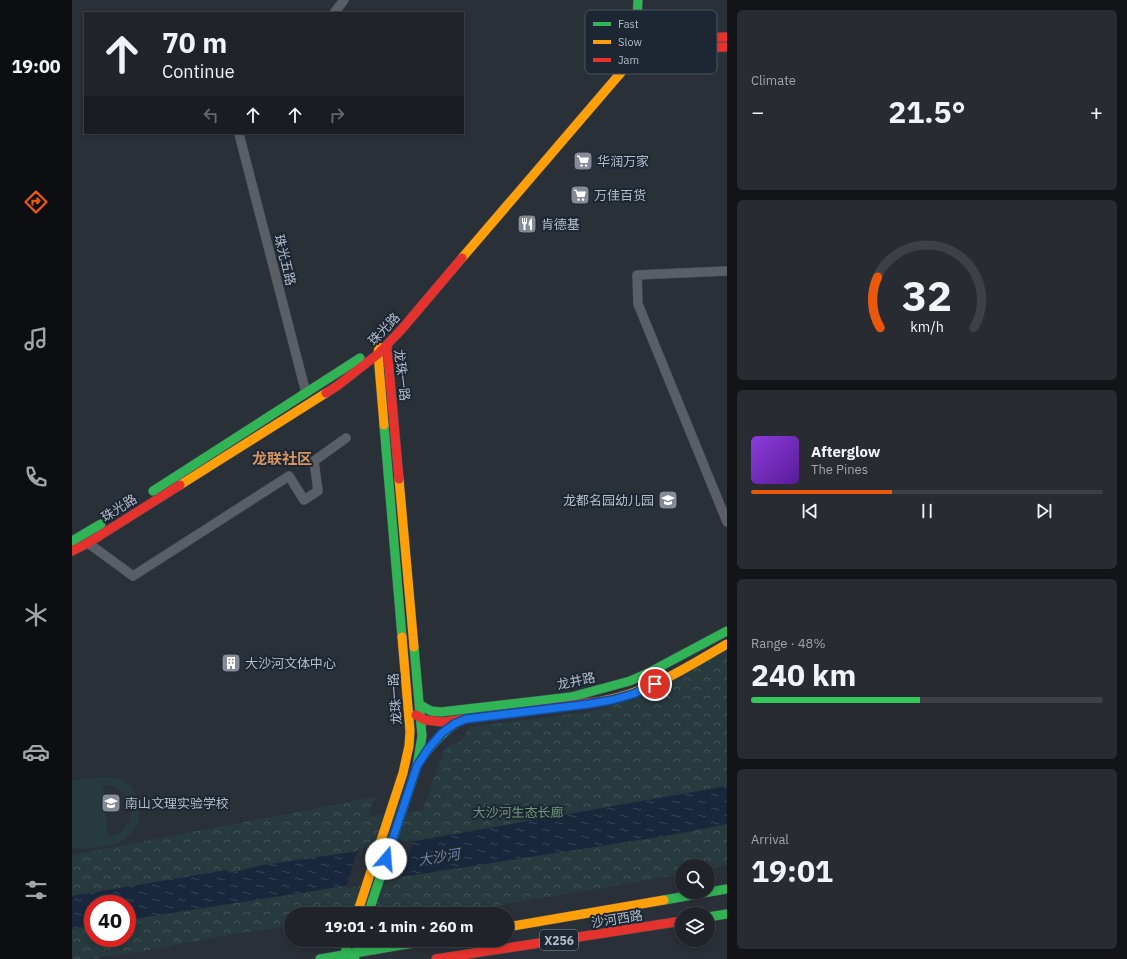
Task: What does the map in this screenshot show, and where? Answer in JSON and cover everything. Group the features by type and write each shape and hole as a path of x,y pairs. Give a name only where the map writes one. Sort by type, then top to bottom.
{"street":[{"path":"335,12 344,0"},
{"name":"珠光路","path":"638,0 638,10"},
{"path":"717,37 727,37"},
{"path":"717,47 727,47"},
{"name":"珠光路","path":"72,541 93,530 383,344 402,330 620,74"},
{"name":"珠光五路","path":"239,134 306,393"},
{"path":"727,271 638,275 638,304 727,522"},
{"name":"珠光路","path":"72,551 88,543 337,386 378,354 383,344"},
{"name":"龙珠一路","path":"371,907 417,766 422,743 422,719 383,344"},
{"name":"龙珠一路","path":"359,907 405,764 410,738 410,710 378,354"},
{"path":"88,543 134,576 290,476 304,500 318,491 314,460 346,438"},
{"name":"龙井路","path":"420,705 431,711 447,712 571,697 630,681 727,631"},
{"name":"龙井路","path":"422,719 434,722 466,719 612,700 633,694 655,684 727,644"},
{"path":"410,710 422,719"},
{"path":"417,766 428,749 440,735 454,724 466,719"},
{"name":"沙河西路","path":"514,926 727,889"},
{"path":"373,901 373,907"},
{"path":"715,916 727,914"},
{"name":"沙河西路","path":"436,959 675,923"},
{"path":"344,957 347,947"},
{"path":"320,959 355,956 394,947"}],"green space":[{"name":"大沙河生态长廊","path":"727,651 727,865 715,868 715,859 675,859 675,875 489,907 284,907 284,928 231,935 150,950 94,958 72,959 72,855 375,797 368,817 423,810 443,753 447,747 460,741 470,727 587,712 612,706"},
{"path":"105,777 118,779 126,783 136,796 140,812 135,828 130,835 111,845 98,848 72,849 72,780","holes":["109,785 119,790 130,804 130,820 125,828 108,837 103,786"]}],"water":[{"name":"大沙河","path":"727,786 727,824 677,834 136,919 136,895 84,895 84,927 72,929 72,896 226,870 229,873 263,865 352,852"}],"pier":[{"path":"414,839 401,879 346,888 358,849"}],"traffic: fast":[{"path":"638,0 638,10"},
{"path":"153,491 360,358"},
{"path":"384,425 402,637"},
{"path":"72,541 101,524"},
{"path":"420,705 431,711 441,712 571,697 630,681 727,631"},
{"path":"370,907 417,766 422,736 414,647"},
{"path":"421,759 438,738 459,721"},
{"path":"664,900 727,889"},
{"path":"715,916 727,914"},
{"path":"343,959 347,947"},
{"path":"354,959 358,947"},
{"path":"320,959 390,947"}],"traffic: slow":[{"path":"462,258 620,74"},
{"path":"379,347 378,354 384,425"},
{"path":"180,485 326,393"},
{"path":"399,479 414,647"},
{"path":"359,907 403,773 409,746 410,731 402,637"},
{"path":"602,701 651,686 727,644"},
{"path":"514,926 664,900"}],"traffic: jam":[{"path":"717,37 727,37"},
{"path":"717,47 727,47"},
{"path":"326,393 378,354 401,330 462,258"},
{"path":"387,346 399,479"},
{"path":"72,551 88,543 180,485"},
{"path":"416,715 425,720 443,722 602,701"},
{"path":"436,959 675,922"}],"place":[{"name":"华润万家","path":"583,161"},
{"name":"万佳百货","path":"580,195"},
{"name":"肯德基","path":"527,224"},
{"name":"龙都名园幼儿园","path":"668,500"},
{"name":"大沙河文体中心","path":"231,663"},
{"name":"南山文理实验学校","path":"111,803"}],"district":[{"name":"龙联社区","path":"282,458"}],"route":[{"path":"386,859 417,766 428,749 440,735 450,727 466,719 612,700 633,694 655,684"}]}
